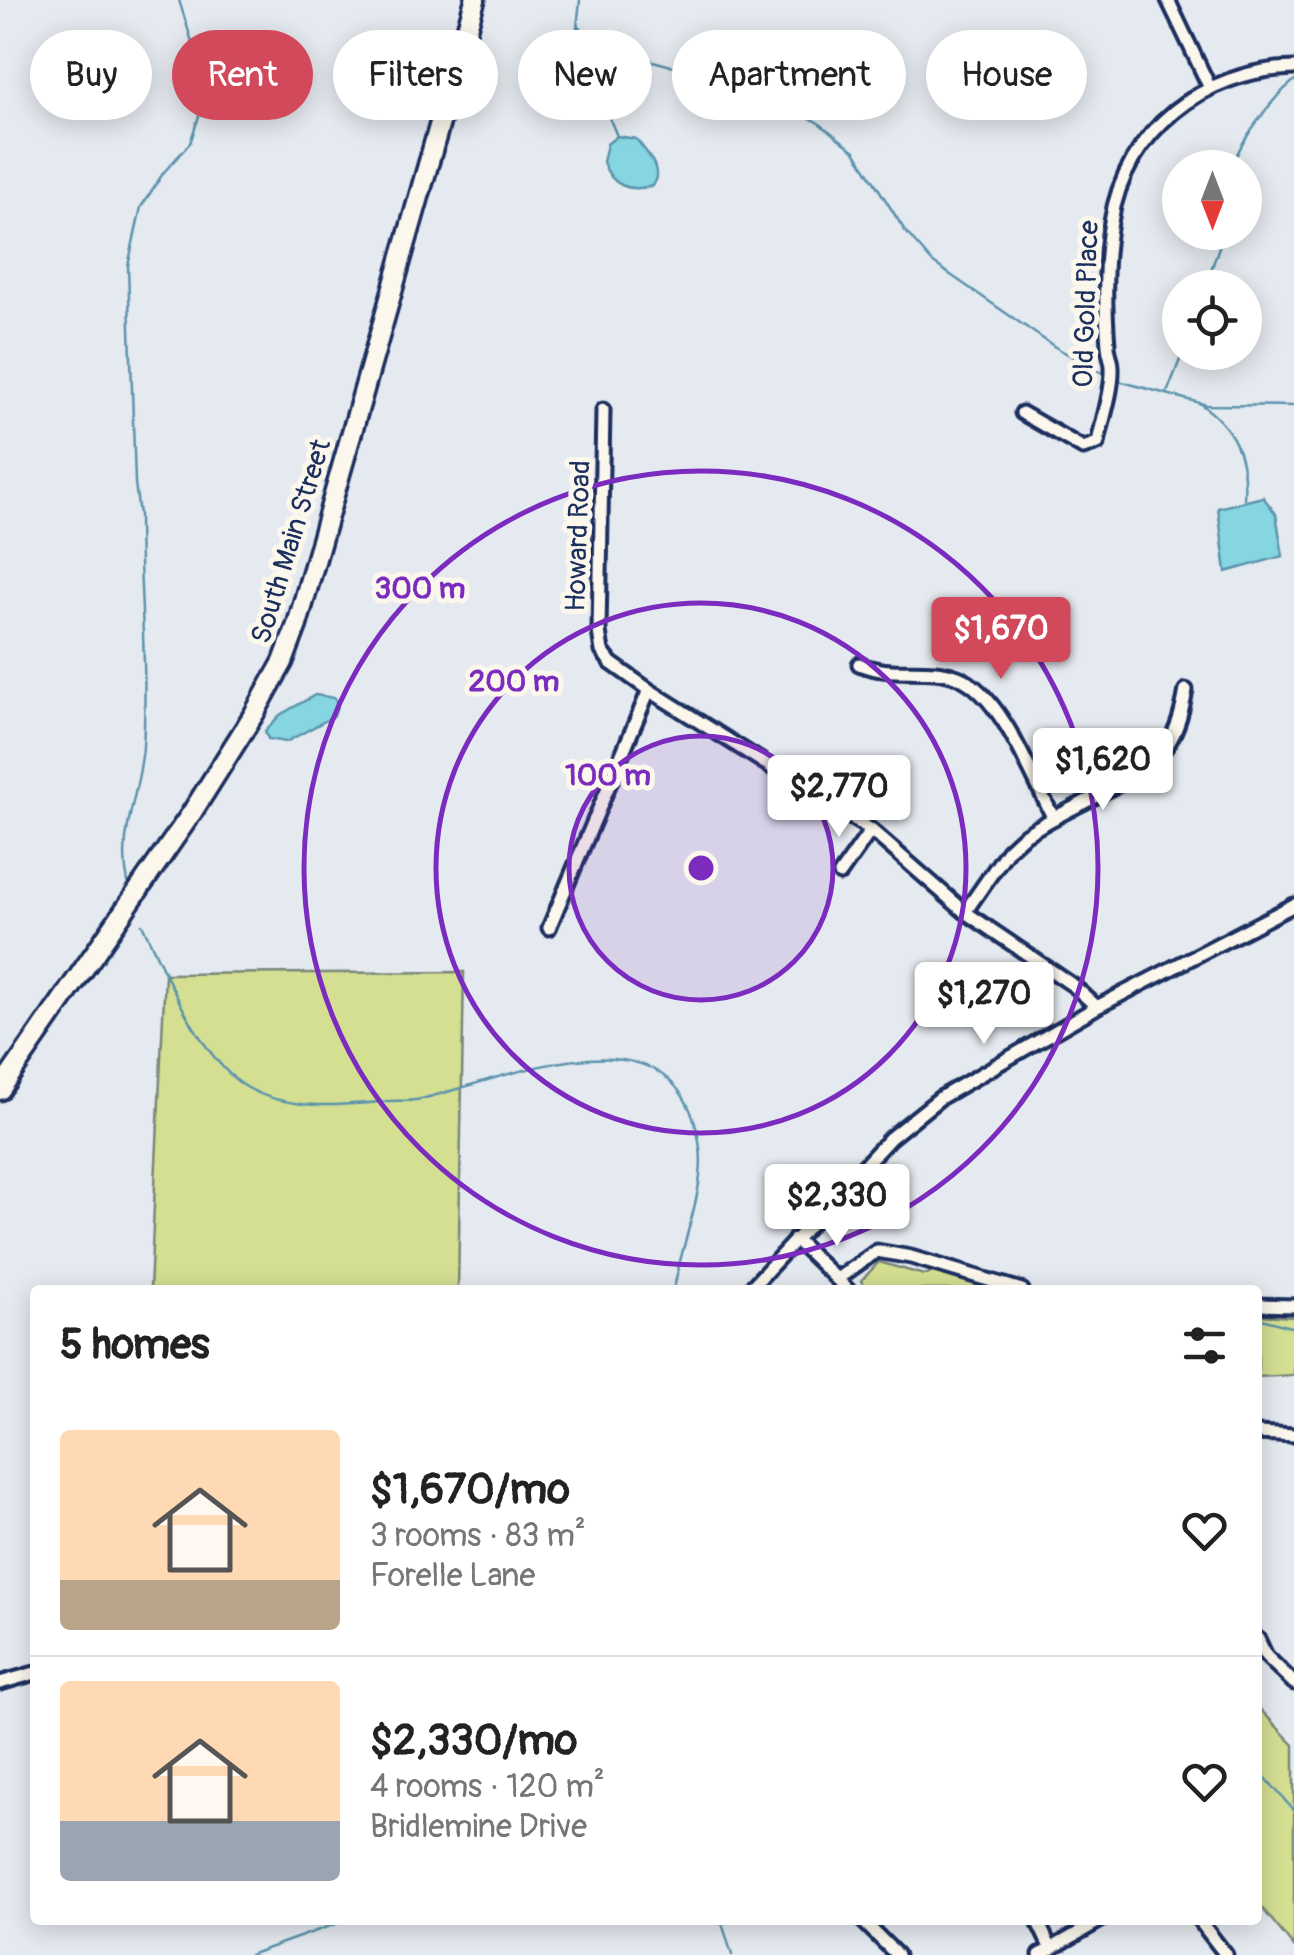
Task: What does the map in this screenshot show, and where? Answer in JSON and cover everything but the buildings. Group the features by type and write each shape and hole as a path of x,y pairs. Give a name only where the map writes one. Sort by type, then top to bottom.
{"highway":[{"name":"South Main Street","path":"0,1090 191,814 283,662 298,625 475,0"}],"street":[{"path":"1168,0 1210,86"},
{"name":"Old Gold Place","path":"1022,414 1083,448 1098,442 1112,368 1108,348 1108,240 1118,192 1134,158 1177,108 1210,86 1256,71 1294,68"},
{"name":"Howard Road","path":"603,410 599,631 602,651 611,663 872,830 965,912 1074,986 1097,1008"},
{"path":"859,664 890,673 958,677 986,696 1053,817"},
{"path":"550,928 649,690"},
{"path":"965,912 1008,850 1053,817 1141,770 1160,754 1175,731 1186,690"},
{"path":"840,874 872,830"},
{"path":"754,1285 890,1138 923,1111 996,1064 1294,905"},
{"path":"795,1239 843,1285"},
{"path":"838,1279 876,1250 1005,1285"},
{"path":"1262,1305 1294,1306"},
{"path":"1262,1433 1294,1435"},
{"path":"1262,1648 1294,1683"},
{"path":"0,1683 30,1674"},
{"path":"869,1925 897,1955"},
{"path":"1038,1925 1046,1952 1092,1925"},
{"path":"1203,1925 1226,1955"}],"green space":[{"path":"464,972 458,1285 150,1285 165,974"},
{"path":"879,1262 924,1275 937,1271 979,1285 864,1285 861,1281"},
{"path":"1262,1315 1294,1317 1294,1375 1262,1377"},
{"path":"1262,1711 1294,1745 1294,1947 1262,1908"}],"water":[{"path":"617,136 636,139 649,156 656,174 652,186 628,187 611,177 603,162 607,144"},
{"path":"1263,497 1276,514 1283,556 1226,572 1218,508"},
{"path":"315,695 335,698 334,716 286,742 268,739 265,731 280,715"}],"waterway":[{"path":"128,882 125,848 141,763 144,689 128,266 141,207 164,172 190,143 201,110 196,55 179,0"},
{"path":"580,0 580,49 617,136"},
{"path":"578,26 605,48 697,73 790,106 820,124 855,151 905,231 932,262 1055,347 1104,374"},
{"path":"1239,150 1277,97 1294,81"},
{"path":"1211,270 1218,250"},
{"path":"1167,393 1176,370"},
{"path":"1119,381 1207,405 1294,406"},
{"path":"1199,403 1221,422 1236,444 1243,469 1244,499"},
{"path":"142,924 186,1014 215,1059 248,1088 282,1101 336,1105 417,1100 543,1065 587,1059 627,1061 661,1074 686,1102 700,1148 696,1200 675,1285"},
{"path":"1262,1319 1294,1328"},
{"path":"1262,1774 1294,1811"},
{"path":"249,1955 333,1925"},
{"path":"723,1925 732,1955"}]}
